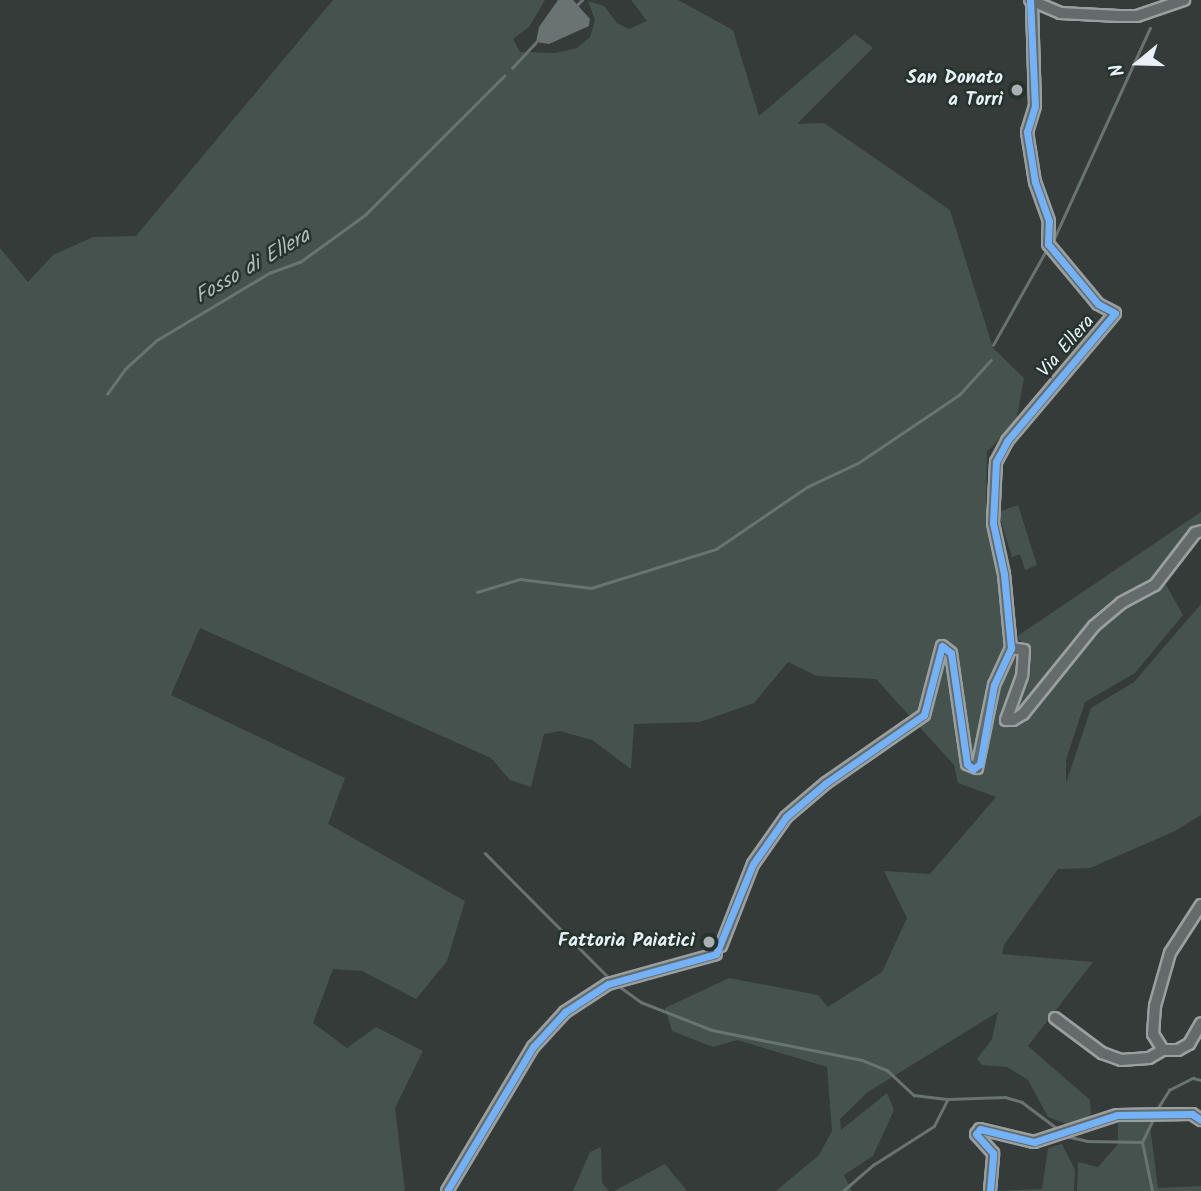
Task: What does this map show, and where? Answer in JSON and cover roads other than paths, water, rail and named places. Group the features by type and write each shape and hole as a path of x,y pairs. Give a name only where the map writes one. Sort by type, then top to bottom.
{"street":[{"path":"1031,1 1060,13 1137,16 1184,0"},
{"name":"Via Ellera","path":"1031,1 1035,106 1027,132 1035,182 1049,221 1051,247 1098,303 1115,313 1007,441 996,462 993,523 1004,574 1012,648 1024,650 1022,676 1006,720 1013,720 1023,714 1094,626 1121,603 1156,585 1195,533 1201,531"},
{"path":"447,1191 538,1039 572,1007 614,982 684,967 719,950 754,864 786,817 825,783 924,715 942,646 951,653 967,764 971,769 978,766 994,685 1012,648"},
{"path":"1163,1050 1153,1034 1155,1006 1170,953 1201,905"},
{"path":"1055,1018 1102,1053 1121,1060 1149,1058 1163,1050 1189,1044 1201,1023"},
{"path":"990,1191 993,1153 976,1134 980,1129 1034,1142 1065,1133 1100,1118 1164,1113 1192,1114 1201,1120"}],"waterway":[{"name":"Fosso di Ellera","path":"575,7 582,0"},
{"path":"1052,243 1150,28"},
{"name":"Fosso di Ellera","path":"512,68 536,42"},
{"name":"Fosso di Ellera","path":"107,394 125,369 157,340 269,273 300,262 365,215 504,76"},
{"path":"993,345 1048,247"},
{"path":"477,592 520,579 591,588 716,549 807,487 858,463 959,395 991,360"},
{"path":"485,853 611,980"},
{"path":"619,986 641,1002 712,1030 862,1060 887,1070 914,1095 948,1099"},
{"path":"1156,1111 1169,1090 1193,1078 1201,1080"},
{"path":"843,1191 873,1165 934,1126 948,1099 1005,1097 1022,1102 1058,1129"},
{"path":"1152,1191 1142,1142 1154,1117"},
{"path":"1066,1136 1087,1141 1142,1142"}],"place":[{"name":"San Donato a Torri","path":"1017,90"},
{"name":"Fattoria Paiatici","path":"709,942"}]}
